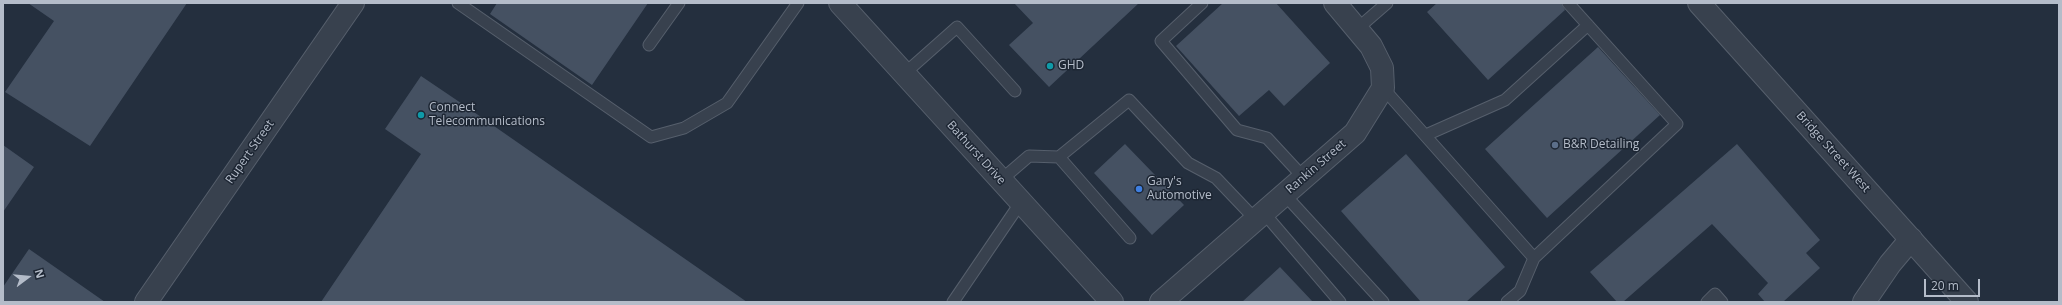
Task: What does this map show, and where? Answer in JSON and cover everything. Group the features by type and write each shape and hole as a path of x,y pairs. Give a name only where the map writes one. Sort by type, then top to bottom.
{"street":[{"name":"Rupert Street","path":"146,302 353,3"},
{"name":"Bathurst Drive","path":"840,3 1112,302"},
{"name":"Bridge Street West","path":"1699,3 1967,302"},
{"path":"1337,4 1371,46 1382,68 1383,88"},
{"name":"Rankin Street","path":"1161,302 1355,134 1383,88"},
{"path":"1864,302 1890,264 1911,239"}],"lane":[{"path":"458,3 651,137 684,128 727,103 796,7 784,3"},
{"path":"649,45 679,3"},
{"path":"1202,3 1161,41 1237,130 1267,138 1304,178"},
{"path":"1357,29 1387,3"},
{"path":"1507,302 1520,291 1534,258 1677,124 1568,3"},
{"path":"1426,135 1504,100 1588,25"},
{"path":"904,74 957,27 1015,91"},
{"path":"1383,88 1534,258"},
{"path":"1001,180 1029,156 1059,157 1129,100 1188,162 1216,178 1260,216 1340,302"},
{"path":"1059,157 1130,238"},
{"path":"1285,195 1383,302"},
{"path":"953,302 1021,202"},
{"path":"1707,302 1715,294 1722,302"}],"building":[{"path":"28,3 187,3 90,146 5,92 54,21"},
{"path":"497,3 648,3 592,85 490,14"},
{"name":"GHD","path":"1014,3 1139,3 1049,87 1009,45 1033,23"},
{"path":"1223,3 1276,3 1330,63 1284,106 1269,90 1239,116 1176,46"},
{"path":"1437,3 1561,3 1565,10 1488,80 1427,12"},
{"path":"1598,47 1660,115 1547,218 1485,149"},
{"path":"421,76 747,302 321,302 421,154 385,129"},
{"name":"Gary's Automotive","path":"1125,144 1184,205 1152,235 1094,173"},
{"path":"1737,144 1820,240 1806,253 1820,268 1783,302 1765,302 1758,294 1768,283 1712,224 1623,302 1617,302 1590,272"},
{"path":"3,145 34,167 3,212"},
{"path":"1406,154 1505,267 1466,302 1421,302 1341,211"},
{"path":"29,249 105,302 3,302 3,287"},
{"path":"1280,267 1313,302 1242,302"}],"place":[{"name":"GHD","path":"1050,66"},
{"name":"Connect Telecommunications","path":"421,115"},
{"name":"B&R Detailing","path":"1555,145"},
{"name":"Gary's Automotive","path":"1139,189"}]}
